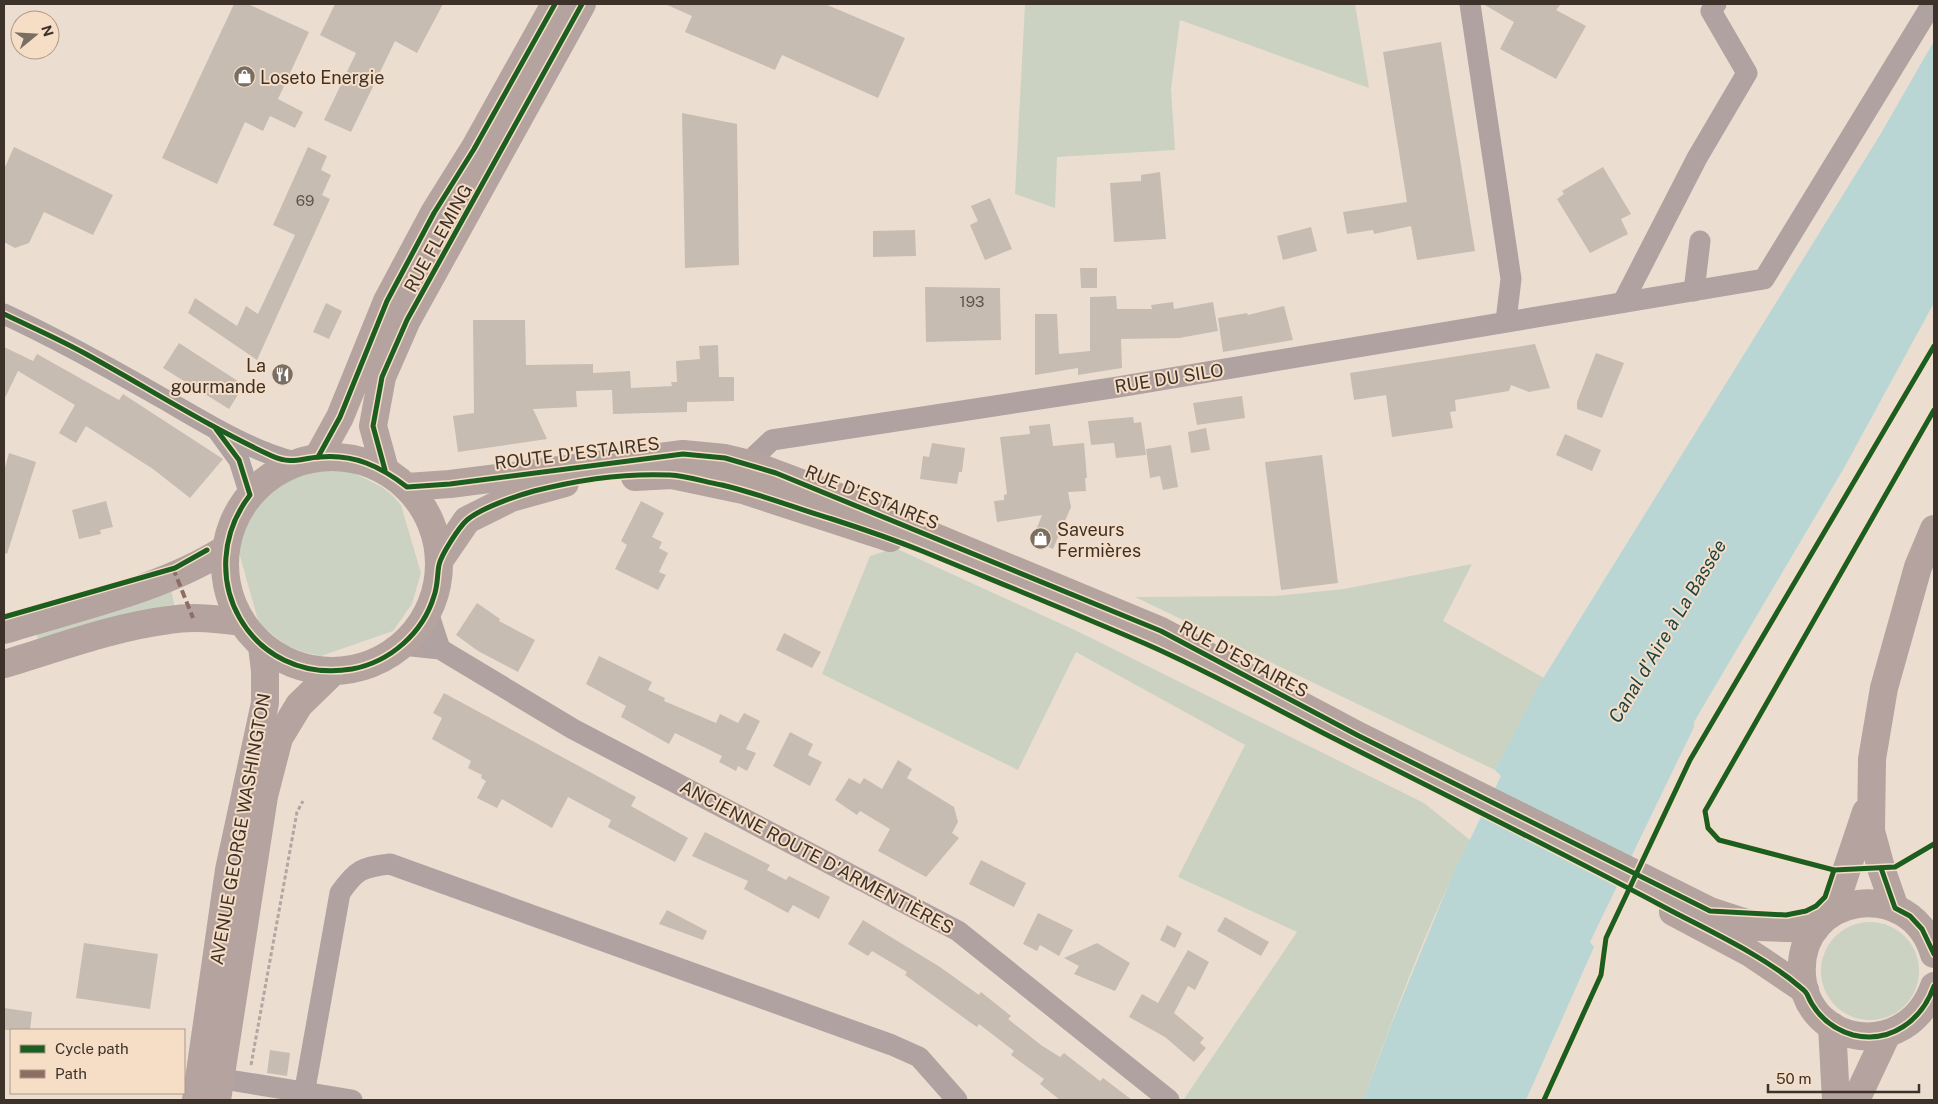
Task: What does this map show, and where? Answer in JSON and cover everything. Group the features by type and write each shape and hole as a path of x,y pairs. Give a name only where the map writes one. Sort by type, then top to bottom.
{"main road":[{"name":"RUE FLEMING","path":"306,460 340,417 387,301 434,214 474,149 555,4"},
{"name":"RUE FLEMING","path":"385,470 373,426 382,377 407,320 582,4"},
{"name":"ROUTE D'ESTAIRES","path":"407,487 450,484 683,454 725,458 750,464"},
{"path":"341,456 364,461 385,470 407,487 420,502 430,520 436,540 439,560 434,596 421,624 402,645 382,659 366,665 334,671 311,669 289,662 262,646 242,622 230,599 225,574 225,549 233,522 250,494 261,483 306,460 341,456"},
{"name":"RUE D'ESTAIRES","path":"750,464 836,496 1161,631 1359,736 1487,807"},
{"name":"ROUTE D'ESTAIRES","path":"439,560 467,520 511,498 579,480 672,475 743,490 875,532 1150,646 1487,807"},
{"path":"1895,908 1871,831 1872,758 1884,688 1918,566 1934,529"},
{"path":"11,628 175,574 209,559 225,549"},
{"path":"14,661 124,629 170,620 193,618 242,622"},
{"name":"AVENUE GEORGE WASHINGTON","path":"208,1088 229,870 265,703 265,671 262,646"},
{"name":"AVENUE GEORGE WASHINGTON","path":"208,1088 264,796 279,738 299,705 334,671"},
{"path":"1870,798 1823,921 1807,943 1803,958 1802,974 1805,990 1815,1010 1832,1026 1859,1036 1887,1034 1904,1027 1919,1015 1933,994"},
{"path":"1487,807 1644,888 1697,925 1750,953 1805,990"},
{"path":"1644,888 1759,927 1823,921 1847,906 1863,902 1879,903 1895,908 1910,916 1922,929 1933,947"},
{"path":"1832,1026 1836,1100"},
{"path":"1856,1100 1887,1034"}],"street":[{"path":"1470,4 1511,279 1506,321"},
{"path":"1623,302 1697,158 1747,73 1711,11 1716,4"},
{"name":"RUE DU SILO","path":"743,490 750,464 756,455 772,440 836,432 1764,279 1932,4"},
{"path":"1694,291 1700,241"},
{"path":"4,314 86,354 216,429 274,457 306,460"},
{"path":"216,429 239,460 250,494"},
{"path":"428,612 443,650"},
{"path":"11,628 14,661"},
{"name":"ANCIENNE ROUTE D'ARMENTIÈRES","path":"402,645 443,650 573,729 958,931 1169,1100"},
{"path":"304,1096 340,893 352,875 370,866 390,864 892,1045 919,1057 957,1100"},
{"path":"208,1088 248,1083 304,1096 352,1100"}],"path":[{"path":"248,1083 297,812 304,801"}],"green space":[{"path":"1025,4 1355,4 1369,88 1180,20 1171,89 1175,150 1057,157 1055,208 1015,194"},
{"path":"314,470 345,471 358,475 382,487 392,495 401,505 421,573 412,604 393,631 321,656 287,646 259,624 238,549 244,526 264,497 290,479"},
{"path":"895,548 1079,632 1424,803 1470,840 1426,936 1363,1100 1184,1099 1297,932 1178,877 1245,745 1076,652 1018,770 822,674 870,556"},
{"path":"1472,564 1443,621 1544,678 1495,770 1135,597 1275,596 1344,589"},
{"path":"170,586 175,607 43,641 38,639 36,632"},
{"path":"1870,922 1889,926 1905,936 1915,952 1919,971 1915,990 1905,1006 1889,1016 1870,1020 1851,1016 1835,1006 1825,990 1821,971 1825,952 1835,936 1851,926"}],"water":[{"name":"Canal d'Aire à La Bassée","path":"1934,41 1934,303 1844,468 1694,722 1694,727 1590,942 1594,947 1526,1100 1363,1100 1391,1025 1452,876 1501,776 1495,770 1539,685 1880,135"}],"building":[{"name":"Loseto Energie","path":"234,4 248,4 309,32 278,99 303,112 295,128 270,116 263,131 245,122 217,184 162,158"},
{"path":"335,4 443,4 417,53 395,41 351,132 324,120 356,53 320,35"},
{"path":"665,4 825,4 905,38 878,98 782,55 775,70 685,32 692,16"},
{"path":"1483,4 1561,4 1556,10 1586,26 1556,79 1500,49 1514,22"},
{"path":"1441,42 1475,251 1417,260 1411,226 1374,234 1373,230 1347,234 1343,212 1407,202 1383,52"},
{"path":"682,113 737,124 739,265 685,268"},
{"path":"14,147 113,195 93,235 44,212 29,243 15,248 4,242 4,169"},
{"path":"308,147 327,156 321,170 331,175 322,195 330,199 257,360 188,313 195,298 237,326 246,306 258,314 295,235 273,225"},
{"path":"1603,167 1631,214 1621,219 1628,234 1590,253 1557,199 1564,194 1562,191"},
{"path":"1160,172 1166,239 1114,242 1110,183 1141,181 1141,175"},
{"path":"990,198 1012,249 985,260 970,225 978,221 971,206"},
{"path":"1311,227 1317,251 1283,260 1277,236"},
{"path":"915,230 916,256 873,257 873,231"},
{"path":"1080,268 1097,268 1097,288 1081,288"},
{"path":"925,287 1000,288 1001,340 926,342"},
{"path":"1116,296 1117,309 1152,309 1151,305 1173,302 1174,309 1213,302 1218,331 1179,338 1121,339 1122,368 1078,375 1078,368 1035,375 1035,314 1057,314 1059,354 1090,351 1090,297"},
{"path":"326,303 342,311 329,339 313,332"},
{"path":"1284,306 1293,340 1223,352 1218,318 1247,313 1248,315"},
{"path":"473,320 525,320 526,365 593,364 593,373 630,371 631,388 672,386 671,382 677,382 676,361 700,359 699,346 718,345 719,377 734,377 734,401 687,402 687,412 613,414 612,390 576,391 577,407 533,409 547,439 458,452 453,416 474,413"},
{"path":"179,343 244,385 229,409 163,368"},
{"path":"1535,344 1550,388 1529,392 1511,385 1509,391 1455,400 1456,411 1450,412 1453,428 1392,437 1386,395 1354,400 1350,373"},
{"path":"4,347 33,361 37,354 119,400 123,394 223,459 190,498 153,469 86,426 76,443 59,433 75,405 18,371 4,400"},
{"path":"1596,353 1624,363 1602,418 1577,409 1577,402"},
{"path":"1242,396 1245,418 1197,425 1193,403"},
{"path":"1133,417 1134,423 1141,422 1146,455 1116,458 1114,443 1091,445 1088,421"},
{"path":"1050,424 1053,446 1084,443 1087,478 1085,478 1086,491 1068,492 1071,507 1053,549 1032,540 1042,515 997,522 994,501 1004,500 1004,495 1007,494 1000,437 1030,434 1029,426"},
{"path":"1206,428 1210,450 1191,453 1188,432"},
{"path":"1565,434 1601,450 1592,471 1556,455"},
{"path":"932,443 965,448 962,472 959,472 957,484 920,479 923,456 929,457"},
{"path":"1171,445 1178,487 1163,490 1160,476 1150,478 1146,449"},
{"path":"9,453 36,462 7,554 4,553 4,471"},
{"path":"1322,455 1338,583 1281,590 1265,462"},
{"path":"106,501 113,527 100,530 101,534 79,539 72,510"},
{"path":"641,501 664,513 652,537 662,542 659,548 668,553 659,572 666,575 658,590 615,569 627,545 621,541"},
{"path":"477,603 500,619 499,621 535,640 518,672 478,651 456,635"},
{"path":"784,633 821,652 812,668 776,650"},
{"path":"599,656 652,682 648,690 665,698 664,701 716,723 720,714 738,723 744,713 760,721 746,749 756,753 747,771 738,766 736,771 719,762 722,756 675,733 669,744 621,717 626,706 586,684"},
{"path":"444,693 636,797 631,806 688,838 675,862 608,827 611,820 568,797 552,828 502,799 497,808 477,798 486,781 481,778 482,775 468,768 471,761 432,739 442,718 433,713"},
{"path":"790,732 813,744 808,755 822,762 810,786 773,766"},
{"path":"898,760 912,769 907,778 954,807 958,822 952,833 959,838 926,877 878,851 890,829 860,811 857,815 835,800 849,778 860,784 864,778 882,789"},
{"path":"705,832 770,865 767,870 786,880 789,876 830,897 819,919 793,905 788,913 744,889 748,881 692,856"},
{"path":"981,860 1026,883 1014,907 969,884"},
{"path":"667,910 707,931 703,940 659,924"},
{"path":"1038,913 1073,930 1059,956 1040,945 1037,951 1023,944"},
{"path":"1225,917 1269,942 1261,956 1217,931"},
{"path":"863,920 940,967 979,995 981,992 1011,1016 1008,1019 1041,1045 1060,1057 1064,1053 1100,1081 1103,1078 1132,1100 1060,1100 1040,1084 1044,1079 1011,1055 1014,1051 979,1024 977,1027 971,1023 905,975 907,972 872,951 868,956 848,944"},
{"path":"1167,925 1182,933 1175,948 1160,940"},
{"path":"84,943 158,954 150,1009 76,998"},
{"path":"1097,943 1130,963 1115,991 1074,974 1079,966 1064,958"},
{"path":"1188,950 1209,962 1195,990 1188,986 1174,1013 1204,1038 1200,1043 1206,1048 1194,1062 1165,1037 1129,1017 1142,994 1158,1003"},
{"path":"4,1008 32,1012 30,1029 4,1030"},
{"path":"270,1050 290,1053 287,1076 267,1073"}],"marked path":[{"path":"173,568 193,618"}],"cycle path":[{"path":"318,457 340,417 387,301 434,213 474,149 555,4"},
{"path":"385,470 373,426 382,377 407,320 582,4"},
{"path":"4,314 76,349 201,420 272,456 291,461 344,457 377,467 407,487 450,484 683,454 725,458 776,473 1161,631 1359,736 1710,911 1786,915 1806,911 1816,906 1825,897 1834,870"},
{"path":"1544,1100 1601,975 1606,938 1690,760 1934,346"},
{"path":"1934,410 1705,811 1708,828 1719,840 1834,870 1895,867 1934,844"},
{"path":"216,429 239,460 250,495 233,526 226,558 229,590 240,618 259,643 284,660 316,670 352,669 379,660 392,653 413,634 429,609 437,584 440,560 455,535 467,520 490,507 534,491 584,481 636,475 670,475 689,478 750,493 900,542 1090,620 1194,666 1582,864 1734,944 1785,975 1805,991 1824,1019 1847,1033 1867,1037 1880,1036 1903,1027 1922,1009 1934,986"},
{"path":"4,617 175,568 207,550"},
{"path":"1881,868 1895,908 1910,916 1922,929 1934,954"}],"place":[{"name":"Loseto Energie","path":"244,77"},
{"name":"La gourmande","path":"282,375"},
{"name":"Saveurs Fermières","path":"1041,539"}]}
